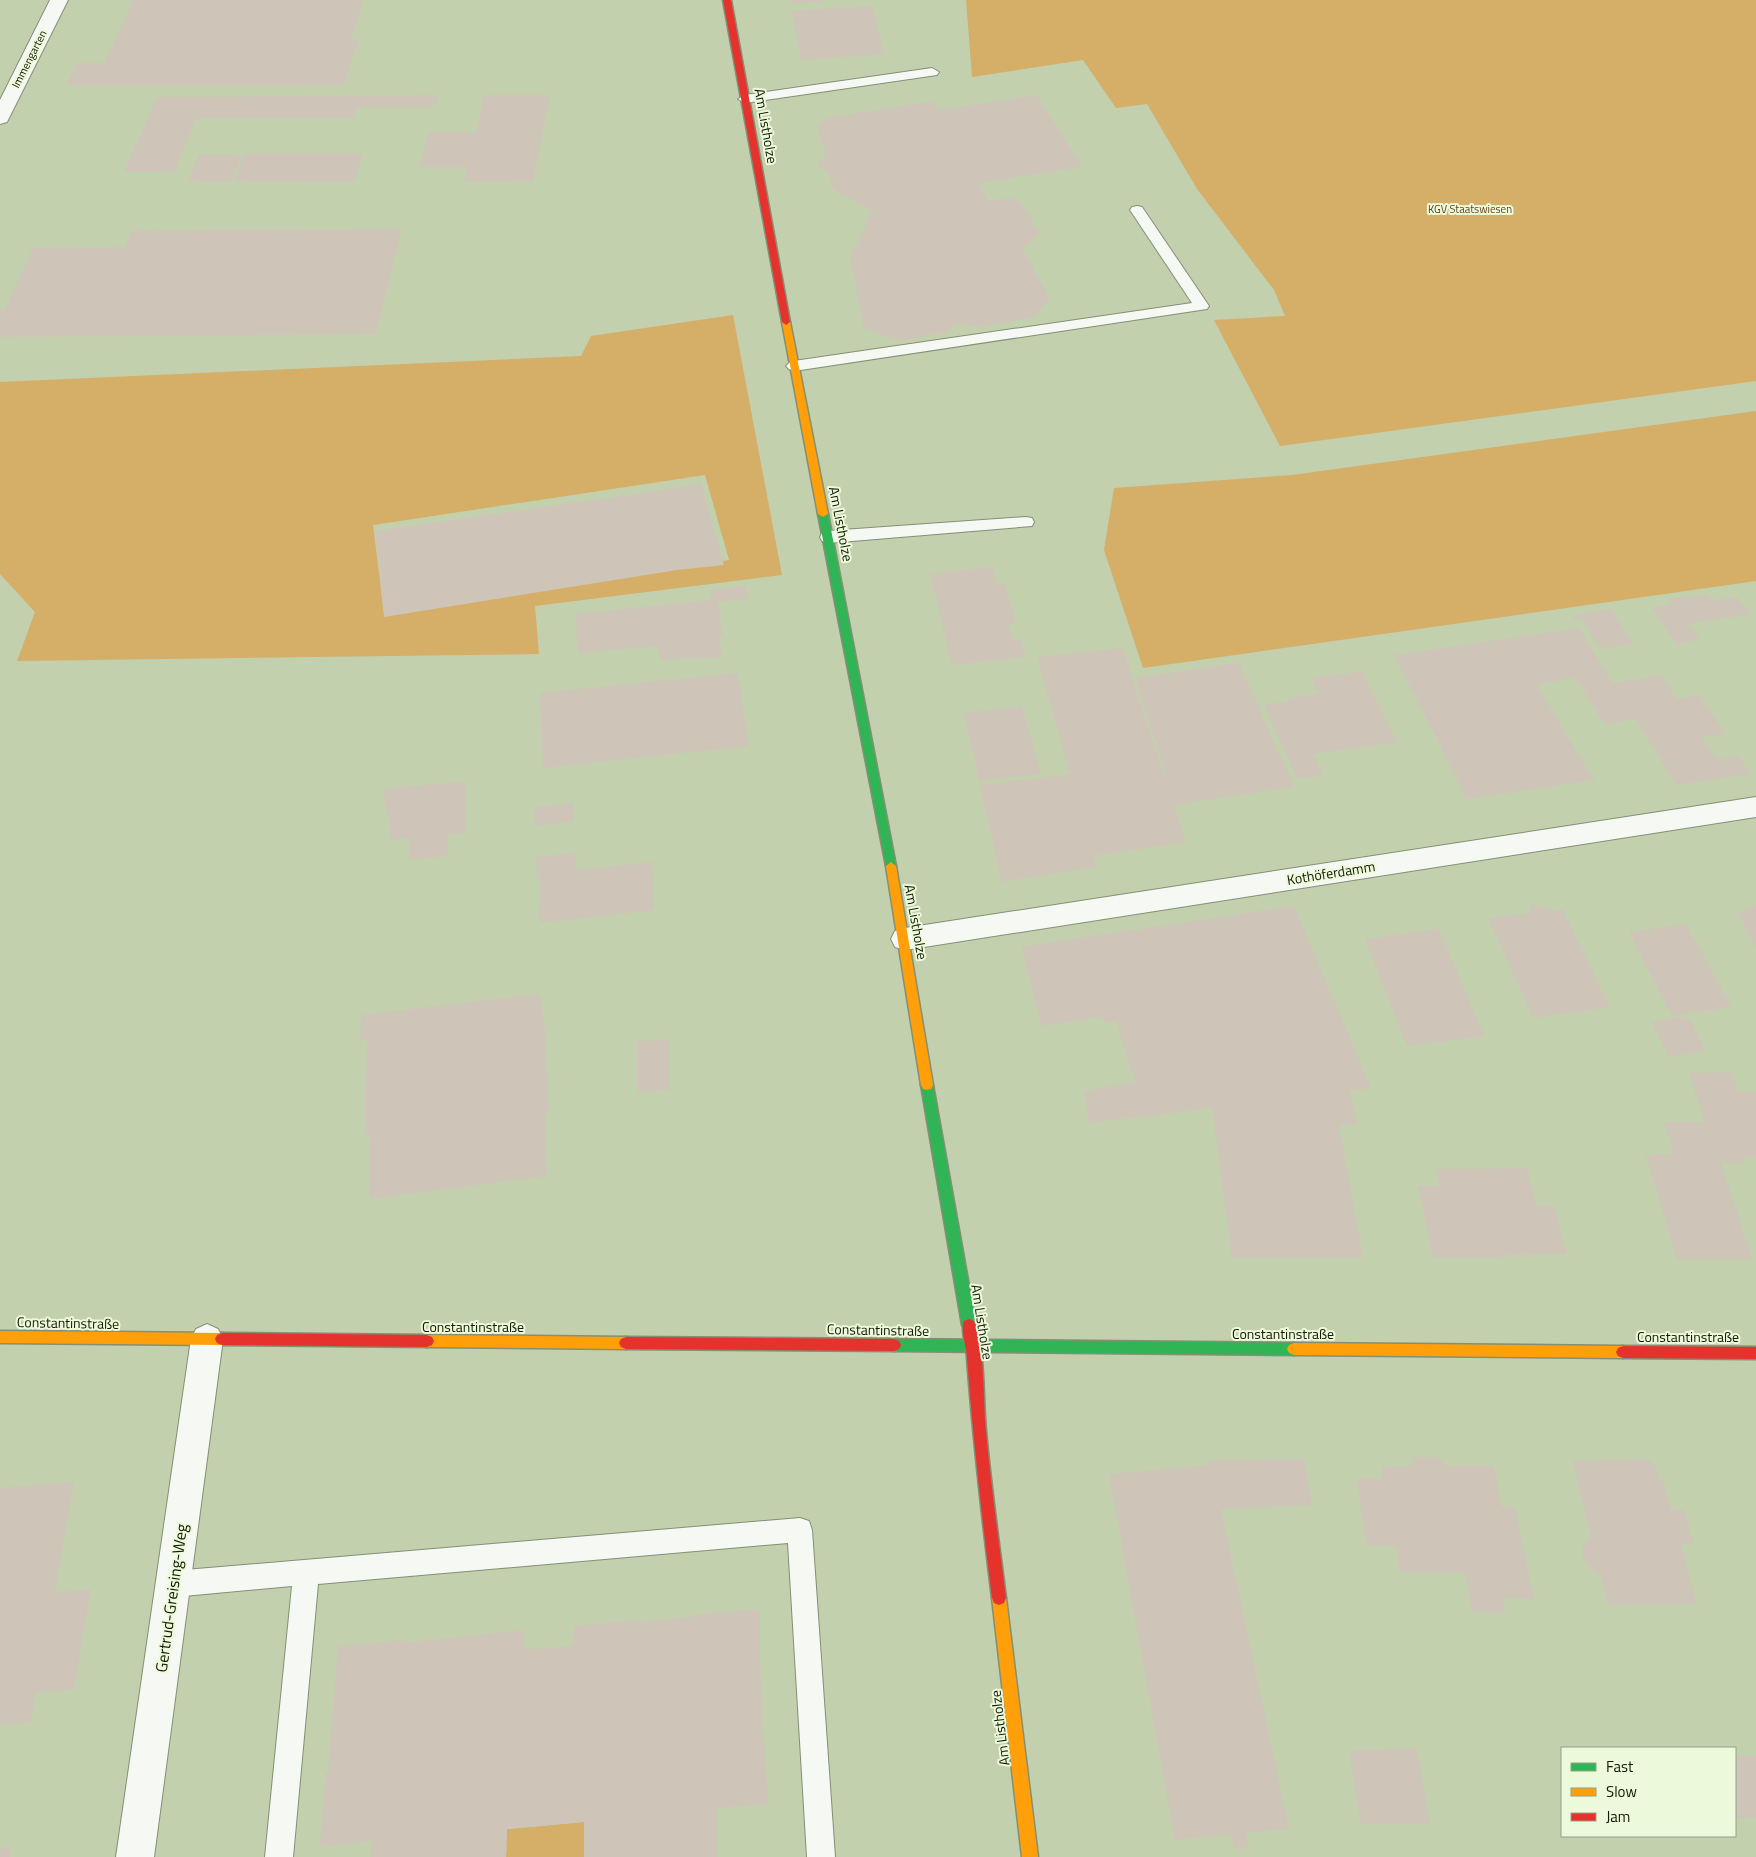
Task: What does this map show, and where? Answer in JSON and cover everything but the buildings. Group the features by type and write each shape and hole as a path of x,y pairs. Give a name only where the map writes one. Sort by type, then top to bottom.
{"street":[{"name":"Immengarten","path":"0,118 59,0"},
{"name":"Am Listholze","path":"727,0 794,366 905,939 916,1023 973,1346 979,1432 1030,1857"},
{"name":"Kothöferdamm","path":"905,939 1756,807"},
{"name":"Constantinstraße","path":"0,1337 1756,1353"},
{"name":"Gertrud-Greising-Weg","path":"135,1857 207,1339"}],"lane":[{"path":"746,99 932,72"},
{"path":"794,366 1202,306 1137,210"},
{"path":"828,537 1026,522"},
{"path":"173,1584 800,1530 821,1857"},
{"path":"279,1857 306,1572"}],"green space":[{"name":"KGV Staatswiesen","path":"966,0 1756,0 1756,381 1280,446 1214,320 1285,316 1274,290 1197,189 1147,104 1116,108 1083,60 972,77"},
{"path":"733,315 782,575 535,606 539,654 17,661 35,612 0,574 0,382 581,356 591,336","holes":["705,475 729,560 384,613 373,525"]},
{"path":"1756,411 1756,581 1143,668 1104,550 1114,488 1292,475"},
{"path":"584,1822 584,1857 506,1857 507,1829"}],"traffic: fast":[{"path":"823,514 891,866"},
{"path":"927,1085 969,1325"},
{"path":"894,1345 1294,1349"}],"traffic: slow":[{"path":"786,322 823,514"},
{"path":"891,866 927,1085"},
{"path":"0,1337 222,1339"},
{"path":"427,1341 626,1343"},
{"path":"1294,1349 1623,1352"},
{"path":"999,1598 1030,1857"}],"traffic: jam":[{"path":"727,0 786,322"},
{"path":"969,1325 973,1346 979,1432 999,1598"},
{"path":"222,1339 427,1341"},
{"path":"626,1343 894,1345"},
{"path":"1623,1352 1756,1353"}]}
